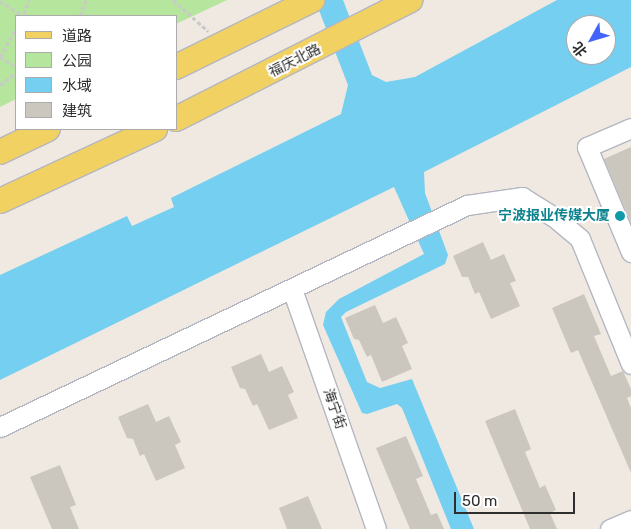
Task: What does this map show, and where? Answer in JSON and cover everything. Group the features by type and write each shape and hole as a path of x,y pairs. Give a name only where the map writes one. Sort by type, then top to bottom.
{"main road":[{"path":"178,66 312,0"},
{"name":"福庆北路","path":"178,118 411,0"},
{"path":"0,152 46,130"},
{"path":"0,201 153,130"}],"street":[{"path":"631,128 587,147 631,252"},
{"path":"0,427 467,205 522,198 554,216 580,239 631,364"},
{"name":"海宁街","path":"292,289 376,529"},
{"path":"610,529 631,520"}],"path":[{"path":"0,1 23,15 29,0"},
{"path":"80,15 86,0"},
{"path":"173,0 223,44"},
{"path":"15,30 0,57 15,66"},
{"path":"0,85 15,74"}],"green space":[{"path":"0,0 227,0 178,23 178,15 15,15 15,100 0,107"}],"water":[{"path":"315,0 343,0 372,75 386,82 415,77 557,0 631,0 631,67 424,172 425,193 448,255 445,264 346,312 341,317 367,382 380,388 412,379 474,529 451,529 402,408 397,404 367,414 362,413 323,325 326,312 339,299 424,254 394,187 0,380 0,275 127,216 132,226 174,207 171,198 341,114 348,85"}],"building":[{"path":"631,147 631,223 604,159"},
{"path":"483,242 491,260 504,254 516,281 510,283 520,306 491,319 479,292 475,294 468,277 462,277 453,256"},
{"path":"584,294 601,334 594,336 611,376 623,371 631,389 631,396 627,398 631,408 631,473 578,350 571,353 552,308"},
{"path":"375,305 383,323 396,317 408,343 402,346 412,369 382,382 371,355 367,357 359,340 354,339 345,318"},
{"path":"261,354 269,372 282,366 294,392 288,395 298,418 269,430 257,404 253,406 245,389 240,388 231,367"},
{"path":"148,404 156,422 169,416 181,442 175,445 185,468 156,481 144,454 140,456 133,439 127,438 118,417"},
{"path":"515,409 531,449 525,452 540,488 545,485 556,510 550,513 557,529 530,529 485,421"},
{"path":"406,436 423,476 416,479 431,515 437,513 444,529 410,529 376,448"},
{"path":"60,465 76,505 70,507 79,529 52,529 30,477"},
{"path":"308,496 322,529 287,529 279,508"}],"place":[{"name":"宁波报业传媒大厦","path":"620,216"}]}
